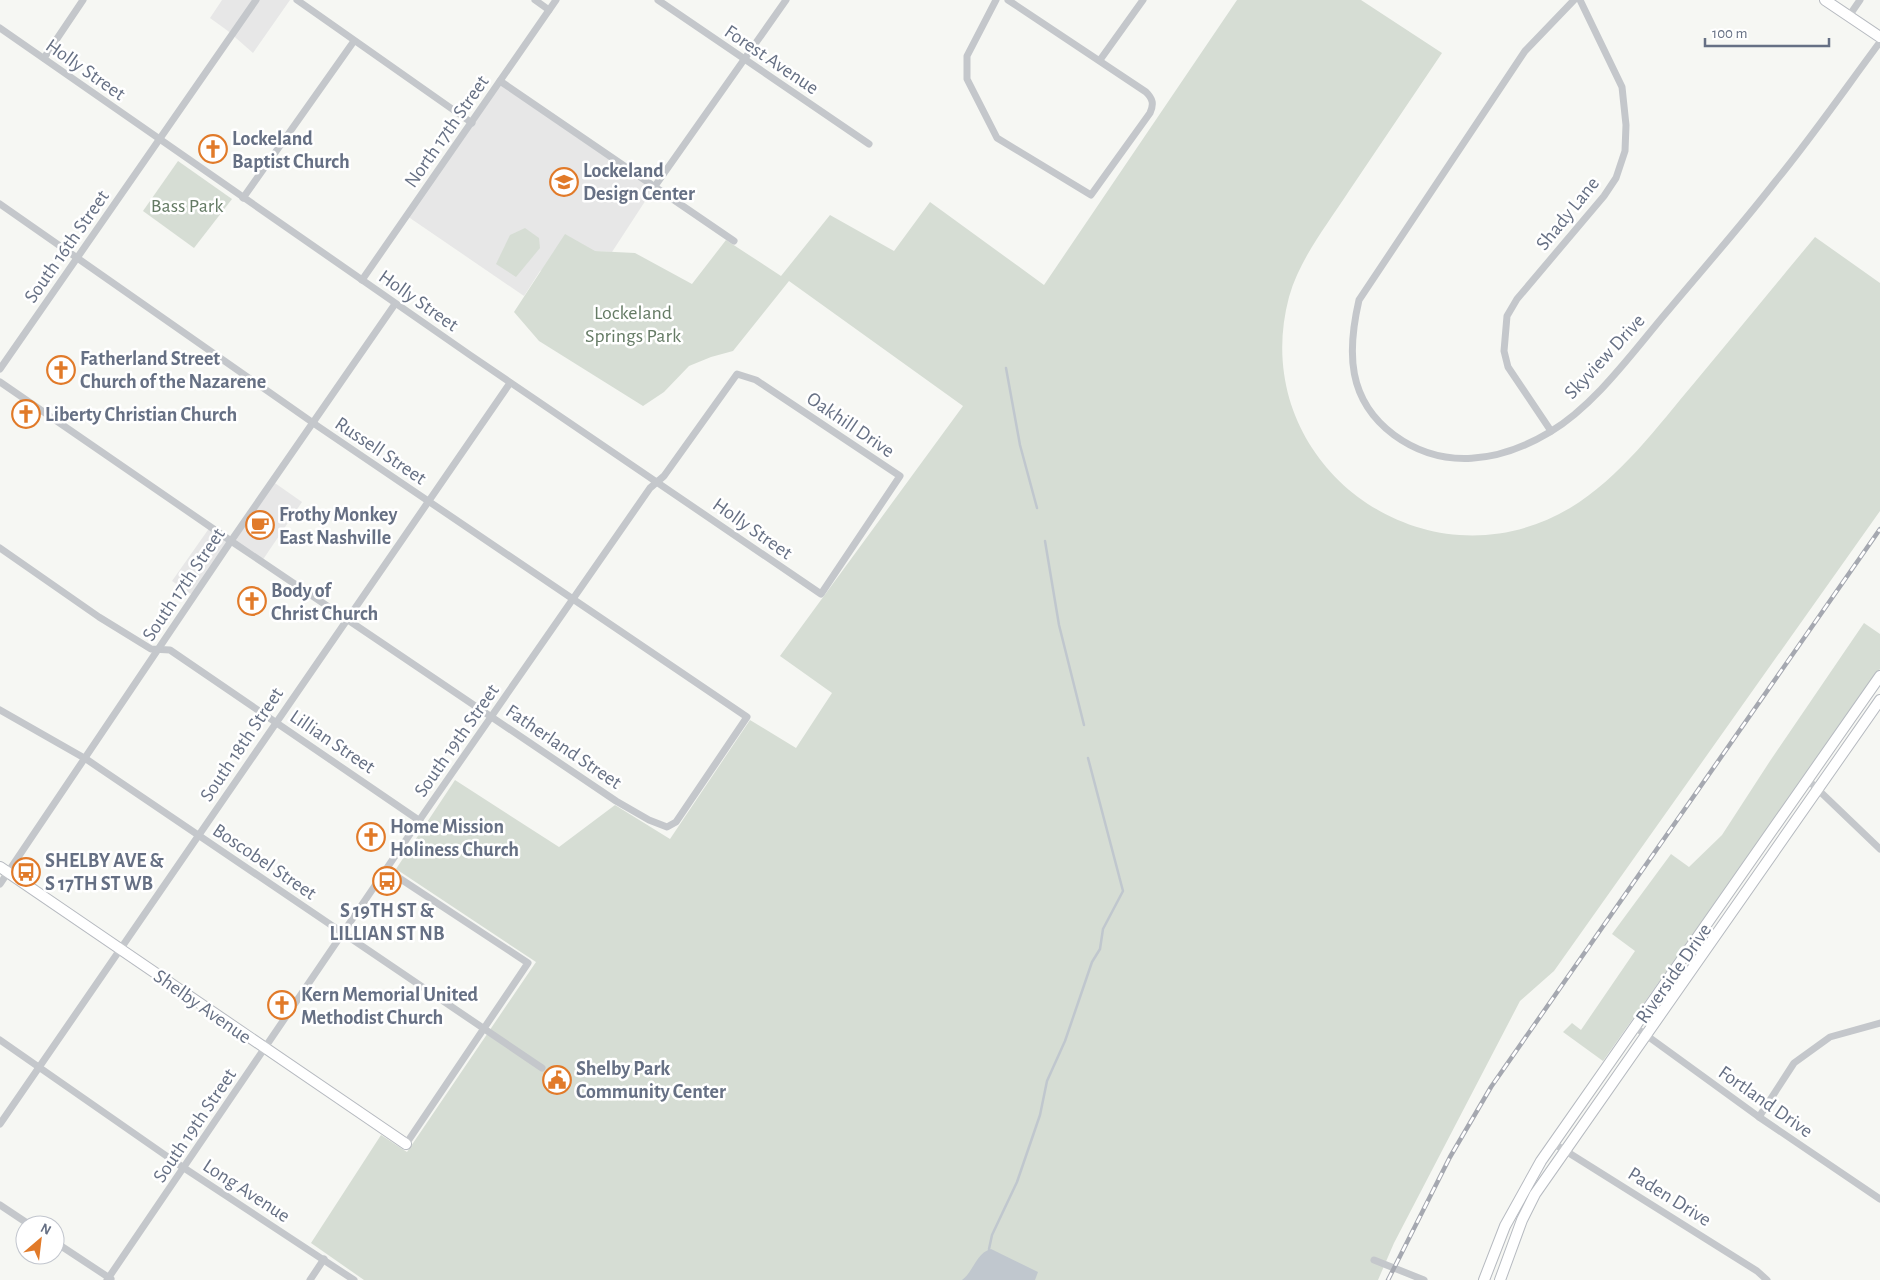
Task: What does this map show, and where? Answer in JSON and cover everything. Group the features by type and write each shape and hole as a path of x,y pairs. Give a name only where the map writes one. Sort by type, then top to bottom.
{"street":[{"path":"44,58 83,0"},
{"name":"South 16th Street","path":"0,369 256,0"},
{"path":"297,0 472,124"},
{"path":"535,0 549,10"},
{"name":"North 17th Street","path":"362,280 472,124 556,0"},
{"name":"Forest Avenue","path":"658,0 868,144"},
{"path":"654,186 786,0"},
{"path":"996,0 967,56 967,78 997,138 1091,195 1150,113 1153,105 1146,92 1008,0"},
{"path":"1100,60 1143,0"},
{"name":"Skyview Drive","path":"1574,0 1525,51 1359,300 1353,328 1351,355 1356,384 1369,412 1386,429 1406,444 1429,454 1451,459 1476,458 1515,449 1551,431 1597,394 1776,182 1880,42"},
{"name":"Shady Lane","path":"1551,431 1508,367 1504,351 1507,316 1517,299 1604,196 1616,178 1625,151 1626,125 1622,87 1580,0"},
{"path":"1825,0 1880,37"},
{"path":"1849,16 1860,0"},
{"name":"Holly Street","path":"0,28 395,304 821,594"},
{"path":"243,198 354,41"},
{"path":"500,81 734,240"},
{"name":"Russell Street","path":"0,204 428,502 747,717 679,818 667,827"},
{"name":"South 17th Street","path":"0,884 4,870 86,759 231,542 395,304"},
{"name":"South 19th Street","path":"109,1279 491,717 650,488 657,482 738,374"},
{"name":"Oakhill Drive","path":"738,374 756,380 900,476 821,594"},
{"name":"Fatherland Street","path":"0,382 231,542 616,801 649,820 667,827"},
{"name":"South 18th Street","path":"0,1124 510,383"},
{"name":"Lillian Street","path":"0,548 150,649 170,650 420,821"},
{"name":"Riverside Drive","path":"1484,1280 1494,1251 1517,1202 1553,1143 1880,676"},
{"name":"Riverside Drive","path":"1500,1280 1522,1220 1535,1194 1880,700"},
{"name":"Boscobel Street","path":"0,710 86,759 483,1030 542,1068"},
{"path":"1808,780 1880,849"},
{"name":"Shelby Avenue","path":"4,870 265,1050 406,1144"},
{"path":"387,870 528,963 406,1144"},
{"path":"1759,1117 1794,1063 1830,1037 1880,1023"},
{"name":"Fortland Drive","path":"1635,1027 1759,1117 1880,1199"},
{"name":"Long Avenue","path":"0,1040 185,1168 354,1280"},
{"name":"Paden Drive","path":"1553,1143 1757,1271 1767,1280"},
{"path":"0,1205 15,1215"},
{"path":"65,1249 109,1279"},
{"path":"310,1280 324,1259"},
{"path":"1374,1260 1424,1280"}],"shaded area":[{"path":"222,0 290,0 253,53 210,18"},
{"path":"500,81 655,186 612,252 595,251 540,271 524,296 407,216"},
{"path":"272,481 302,502 262,561 231,542 194,596 172,581 210,527 231,541"},
{"path":"991,1249 1038,1272 1035,1280 962,1280 978,1258"}],"green space":[{"name":"Lockeland Springs Park","path":"1237,0 1361,0 1442,53 1307,255 1289,297 1282,357 1294,412 1320,459 1358,497 1405,523 1458,535 1514,531 1570,508 1588,496 1622,467 1652,434 1815,237 1880,283 1880,511 1554,971 1520,1001 1394,1243 1378,1280 364,1280 311,1243 381,1135 407,1152 536,962 396,869 455,780 559,847 615,805 670,839 750,720 796,748 832,693 780,656 963,406 789,281 733,351 689,366 664,392 643,406 539,341 514,312 565,234 595,251 635,253 692,284 726,240 781,276 830,215 894,251 930,202 1044,285"},
{"name":"Bass Park","path":"178,161 232,199 194,248 143,211"},
{"path":"525,228 539,238 540,248 516,277 496,264 510,235"},
{"path":"1864,623 1880,634 1880,669 1603,1061 1563,1032 1572,1023 1581,1030 1635,951 1612,934 1671,854 1689,867 1722,835"}],"waterway":[{"path":"1006,368 1020,445 1037,508"},
{"path":"1045,541 1059,625 1084,725"},
{"path":"989,1249 992,1235 1017,1182 1040,1115 1047,1081 1065,1041 1092,962 1100,949 1103,929 1123,891 1088,758"}],"railway":[{"path":"1388,1280 1450,1157 1491,1087 1880,529"}],"place":[{"name":"Lockeland Baptist Church","path":"213,149"},
{"name":"Lockeland Design Center","path":"564,182"},
{"name":"Fatherland Street Church of the Nazarene","path":"61,370"},
{"name":"Liberty Christian Church","path":"26,414"},
{"name":"Frothy Monkey East Nashville","path":"260,525"},
{"name":"Body of Christ Church","path":"252,601"},
{"name":"Home Mission Holiness Church","path":"371,837"},
{"name":"SHELBY AVE & S 17TH ST WB","path":"26,872"},
{"name":"S 19TH ST & LILLIAN ST NB","path":"387,881"},
{"name":"Kern Memorial United Methodist Church","path":"282,1005"},
{"name":"Shelby Park Community Center","path":"557,1080"}]}
